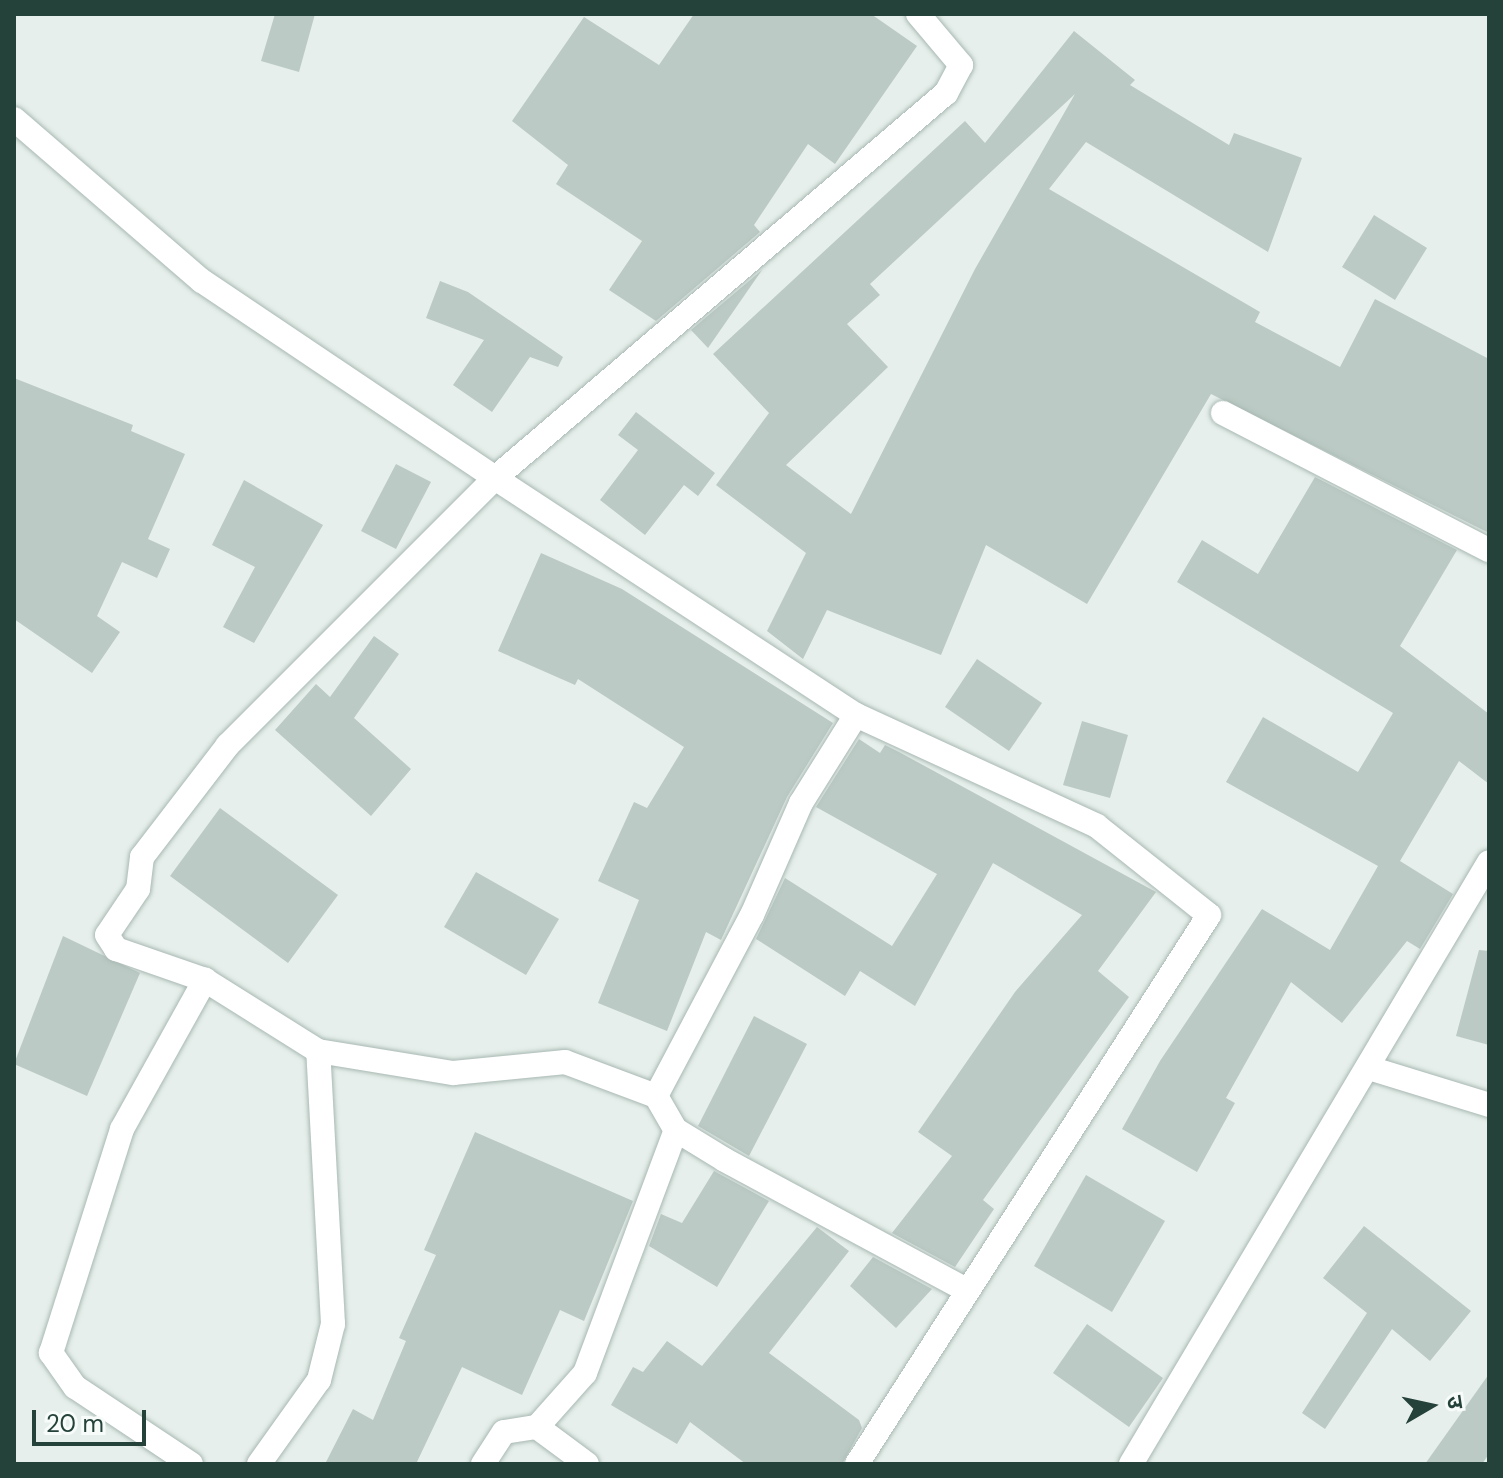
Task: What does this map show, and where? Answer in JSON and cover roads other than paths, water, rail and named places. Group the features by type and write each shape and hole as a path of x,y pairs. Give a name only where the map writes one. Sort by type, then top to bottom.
{"street":[{"path":"918,14 961,65 946,93 495,478 228,745 142,857 138,889 107,935 116,949 205,980 318,1051 453,1073 565,1062 656,1096 676,1130 966,1290"},
{"path":"14,119 202,281 495,478 856,715 1097,826 1209,915 857,1464"},
{"path":"1223,413 1489,550"},
{"path":"656,1096 752,915 801,803 856,715"},
{"path":"1131,1464 1489,862"},
{"path":"191,1464 75,1387 51,1353 122,1129 205,980"},
{"path":"259,1464 319,1380 333,1324 318,1051"},
{"path":"1369,1068 1489,1105"},
{"path":"483,1464 504,1432 537,1427 585,1373 676,1130"},
{"path":"537,1427 587,1464"}]}
